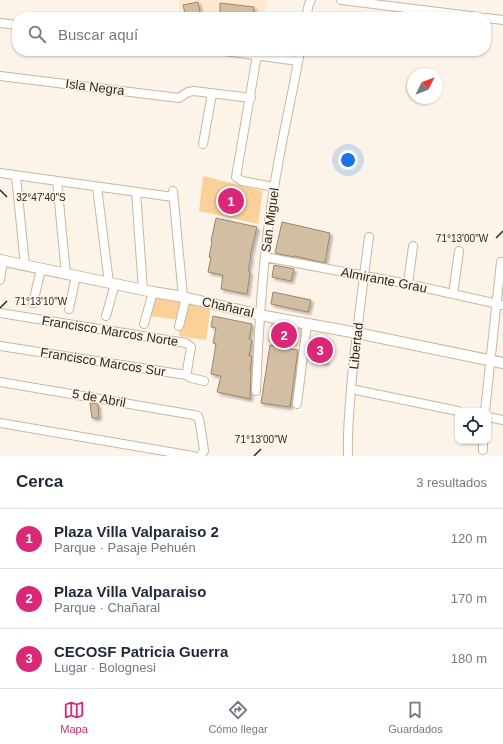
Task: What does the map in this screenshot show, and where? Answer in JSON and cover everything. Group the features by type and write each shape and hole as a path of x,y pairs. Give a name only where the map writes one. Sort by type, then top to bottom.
{"street":[{"path":"307,12 311,0"},
{"path":"342,0 438,12"},
{"path":"491,19 503,20"},
{"path":"0,23 12,24"},
{"path":"257,56 251,98 236,177 242,181 274,187"},
{"path":"264,56 298,61"},
{"name":"San Miguel","path":"256,391 265,257 274,187 299,56"},
{"name":"Isla Negra","path":"0,76 179,98 188,92 194,91 251,98"},
{"path":"203,144 212,93"},
{"path":"0,174 136,192 173,194 184,297 180,326"},
{"path":"16,176 25,265"},
{"path":"57,181 71,275 69,310"},
{"path":"98,187 112,284 106,316"},
{"path":"136,192 148,291 144,324"},
{"name":"Libertad","path":"348,456 347,441 356,333 369,237"},
{"path":"408,284 413,246"},
{"path":"453,294 459,251"},
{"name":"Almirante Grau","path":"265,257 408,284 499,304"},
{"path":"0,280 2,261"},
{"name":"Chañaral","path":"2,261 503,363"},
{"path":"485,408 499,304 501,262"},
{"path":"34,303 41,269"},
{"name":"Francisco Marcos Norte","path":"0,313 186,343 191,347 186,375"},
{"path":"297,404 307,324"},
{"name":"Francisco Marcos Sur","path":"0,346 186,375 191,378 204,381"},
{"name":"5 de Abril","path":"0,382 198,416 204,451 200,456"},
{"path":"351,389 455,410"},
{"path":"491,418 503,420"},
{"path":"0,423 193,456"}],"shaded area":[{"path":"179,0 267,0 265,12 180,12"},
{"path":"203,176 263,191 258,224 199,211"},
{"path":"154,295 211,307 206,340 179,336 181,320 149,316"},
{"path":"271,323 301,328 297,347 268,342"}],"building":[{"path":"198,2 200,12 185,12 183,5"},
{"path":"220,3 254,7 254,12 220,12"},
{"path":"216,218 257,227 250,256 248,271 250,272 247,294 221,289 223,275 208,272 211,257 209,257 211,241"},
{"path":"282,222 330,233 325,263 275,253"},
{"path":"274,265 294,269 291,281 272,277"},
{"path":"273,292 311,300 308,312 271,304"},
{"path":"213,316 252,324 249,339 252,340 249,356 252,356 250,371 250,399 217,392 221,376 211,374 216,344 213,343 216,328 211,327"},
{"path":"315,336 330,339 326,363 311,360"},
{"path":"270,345 298,350 290,407 261,403"},
{"path":"90,403 98,404 99,418 92,418"}],"place":[{"name":"Plaza Villa Valparaiso 2","path":"231,201"},
{"name":"Plaza Villa Valparaiso","path":"284,335"},
{"name":"CECOSF Patricia Guerra","path":"320,350"}]}
